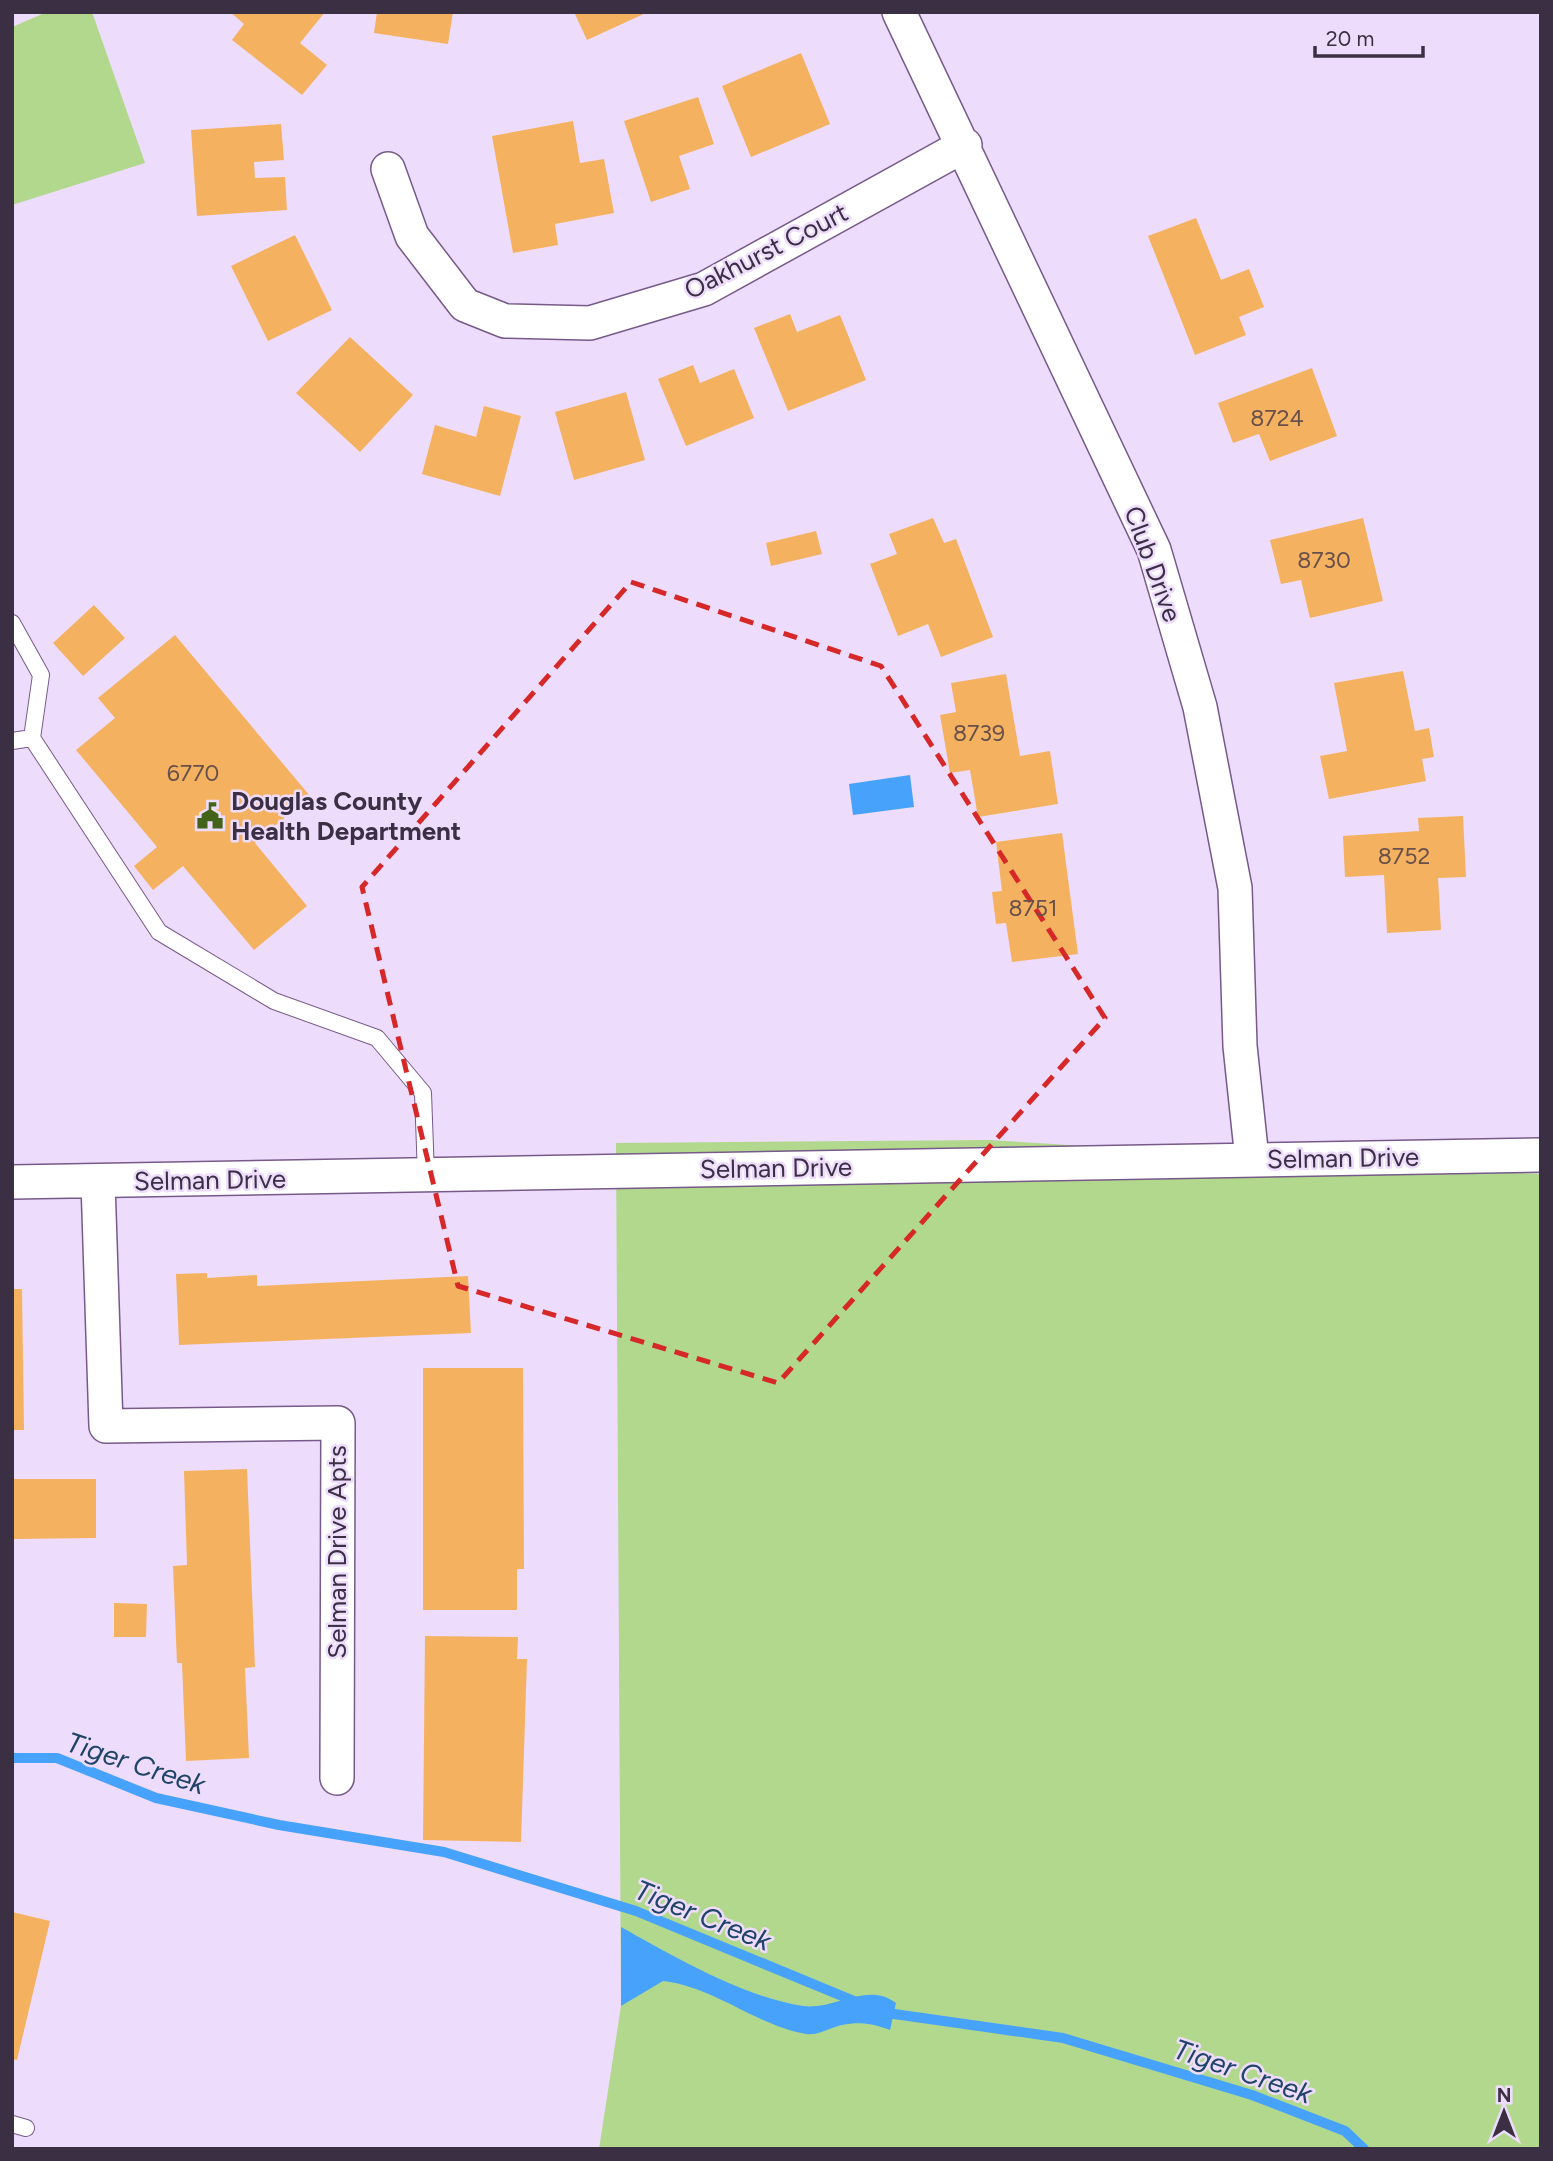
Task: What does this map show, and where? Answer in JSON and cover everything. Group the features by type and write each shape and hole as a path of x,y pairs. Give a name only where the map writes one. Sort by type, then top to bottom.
{"street":[{"name":"Club Drive","path":"900,12 1154,550 1200,707 1235,888 1240,1046 1252,1159"},
{"name":"Oakhurst Court","path":"388,169 412,236 465,305 505,321 590,323 704,289 965,145"},
{"name":"Selman Drive","path":"12,1182 1541,1155"},
{"name":"Selman Drive Apts","path":"98,1182 106,1426 338,1423 337,1778"}],"lane":[{"path":"12,623 41,675 32,738 159,932 274,1001 377,1038 423,1093 426,1175"},
{"path":"12,741 32,738"}],"highlighted area":[{"path":"631,582 881,666 1105,1018 778,1383 458,1286 362,887"}],"green space":[{"path":"47,12 92,12 145,163 12,205 12,27"},
{"path":"989,1140 1541,1174 1541,2149 599,2149 621,2006 616,1143"}],"water":[{"path":"910,775 914,807 853,815 849,784"},
{"path":"621,1927 709,1974 780,2001 815,2006 863,1995 885,1997 896,2003 890,2030 855,2023 806,2034 769,2023 700,1991 663,1981 621,2006"}],"building":[{"path":"230,12 325,12 300,43 327,65 302,95 232,40 244,24"},
{"path":"377,12 453,12 448,44 374,33"},
{"path":"574,12 648,12 587,40"},
{"path":"801,53 830,124 751,157 722,86"},
{"path":"698,97 714,144 679,156 690,189 651,202 624,121"},
{"path":"573,121 580,163 604,159 614,213 555,224 558,245 513,253 492,136"},
{"path":"281,124 284,160 254,162 255,178 285,177 287,210 197,216 191,130"},
{"path":"1196,218 1221,280 1249,269 1264,307 1239,317 1246,335 1195,355 1148,236"},
{"path":"295,235 332,310 268,341 231,266"},
{"path":"790,314 797,332 840,315 866,380 788,411 754,328"},
{"path":"350,337 413,395 360,452 296,393"},
{"path":"693,365 700,383 734,369 754,418 686,446 658,379"},
{"path":"1312,368 1337,436 1270,461 1259,434 1233,443 1218,403"},
{"path":"626,392 645,460 574,480 555,412"},
{"path":"484,406 521,416 500,496 422,474 435,425 476,437"},
{"path":"933,518 944,543 956,539 993,637 941,657 928,624 898,636 870,564 897,554 889,534"},
{"path":"1363,518 1383,601 1310,618 1301,580 1281,584 1270,540"},
{"path":"816,531 822,554 771,566 766,543"},
{"path":"94,605 125,638 83,676 53,643"},
{"path":"175,635 310,796 255,843 307,906 254,950 183,866 153,890 134,866 157,847 76,750 115,718 98,698"},
{"path":"1403,671 1415,731 1429,728 1434,757 1422,759 1426,781 1329,799 1320,756 1347,751 1334,683"},
{"path":"1006,674 1020,756 1050,751 1058,804 978,817 970,770 950,773 940,715 956,712 951,683"},
{"path":"1463,816 1466,877 1438,878 1441,930 1387,933 1384,875 1345,877 1343,836 1419,831 1418,818"},
{"path":"1062,833 1078,954 1012,962 1006,923 996,924 992,892 1002,891 996,842"},
{"path":"207,1273 207,1278 257,1275 257,1286 468,1276 471,1333 179,1345 176,1274"},
{"path":"12,1289 22,1289 24,1430 12,1430"},
{"path":"423,1368 523,1368 524,1569 517,1569 517,1610 423,1610"},
{"path":"247,1469 255,1667 245,1668 249,1758 186,1761 182,1663 177,1663 173,1566 187,1565 184,1471"},
{"path":"12,1479 96,1479 96,1538 12,1539"},
{"path":"114,1603 147,1604 146,1637 114,1637"},
{"path":"425,1636 518,1637 517,1659 527,1659 521,1842 423,1840"},
{"path":"12,1912 50,1921 17,2060 12,2059"}],"waterway":[{"name":"Tiger Creek","path":"12,1758 57,1758 156,1798 279,1825 444,1852 636,1911 859,2003"},
{"name":"Tiger Creek","path":"880,2012 1063,2038 1252,2095 1345,2131 1364,2149"}],"place":[{"name":"Douglas County Health Department","path":"210,816"}]}
